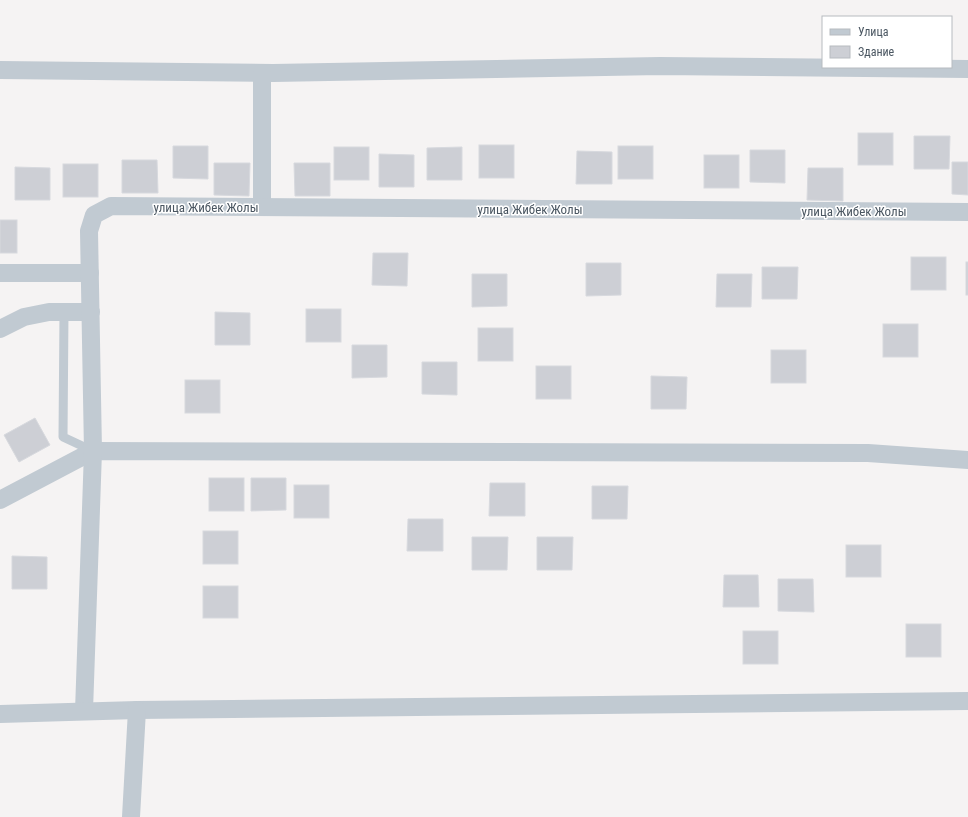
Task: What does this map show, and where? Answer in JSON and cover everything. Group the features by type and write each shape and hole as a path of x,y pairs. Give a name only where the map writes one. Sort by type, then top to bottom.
{"street":[{"path":"0,70 262,73 660,66 822,68"},
{"path":"865,68 968,69"},
{"path":"262,73 262,207"},
{"name":"улица Жибек Жолы","path":"90,273 89,231 94,215 111,206 968,212"},
{"path":"0,273 90,273 93,451 84,711"},
{"path":"0,329 24,317 49,312 91,312"},
{"path":"0,500 93,451 868,453 968,460"},
{"path":"0,714 137,710 968,701"},
{"path":"131,817 137,710"}],"lane":[{"path":"64,312 63,437 93,451"}],"building":[{"path":"858,133 893,133 893,165 858,165"},
{"path":"914,136 950,136 949,169 914,169"},
{"path":"479,145 514,145 514,178 479,178"},
{"path":"173,146 208,146 208,179 173,178"},
{"path":"618,146 653,146 653,179 618,179"},
{"path":"334,147 369,147 369,180 334,180"},
{"path":"462,147 462,180 427,180 427,148"},
{"path":"750,150 785,150 785,183 750,182"},
{"path":"577,151 612,152 612,184 576,184"},
{"path":"379,154 414,155 414,187 379,187"},
{"path":"704,155 739,155 739,188 704,188"},
{"path":"122,160 157,160 158,193 122,193"},
{"path":"952,162 968,162 968,195 952,194"},
{"path":"214,163 250,163 249,196 214,195"},
{"path":"294,163 330,163 330,196 295,196"},
{"path":"63,164 98,164 98,197 63,197"},
{"path":"15,167 50,168 50,200 15,200"},
{"path":"808,168 843,168 843,201 807,200"},
{"path":"0,220 17,220 17,253 0,253"},
{"path":"373,253 408,253 407,286 372,285"},
{"path":"911,257 946,257 946,290 911,290"},
{"path":"966,262 968,262 968,295 966,295"},
{"path":"586,263 621,263 621,295 586,296"},
{"path":"762,267 798,267 797,299 762,299"},
{"path":"472,274 507,274 507,306 472,307"},
{"path":"717,274 752,274 751,307 716,307"},
{"path":"306,309 341,309 341,342 306,342"},
{"path":"215,312 250,313 250,345 215,345"},
{"path":"883,324 918,324 918,357 883,357"},
{"path":"478,328 513,328 513,361 478,361"},
{"path":"352,345 387,345 387,377 352,378"},
{"path":"771,350 806,350 806,383 771,383"},
{"path":"422,362 457,362 457,395 422,394"},
{"path":"536,366 571,366 571,399 536,399"},
{"path":"651,376 687,377 686,409 651,409"},
{"path":"185,380 220,380 220,413 185,413"},
{"path":"35,418 50,445 19,462 4,435"},
{"path":"209,478 244,478 244,511 209,511"},
{"path":"251,478 286,478 286,510 251,511"},
{"path":"490,483 525,483 525,516 489,516"},
{"path":"294,485 329,485 329,518 294,518"},
{"path":"592,486 628,486 627,519 592,519"},
{"path":"408,519 443,519 443,551 407,551"},
{"path":"203,531 238,531 238,564 203,564"},
{"path":"472,537 508,537 507,570 472,570"},
{"path":"537,537 573,537 572,570 537,570"},
{"path":"846,545 881,545 881,577 846,577"},
{"path":"12,556 47,557 47,589 12,589"},
{"path":"724,575 758,575 759,607 723,607"},
{"path":"778,579 813,579 814,612 778,611"},
{"path":"203,586 238,586 238,618 203,618"},
{"path":"906,624 941,624 941,657 906,657"},
{"path":"743,631 778,631 778,664 743,664"}]}
